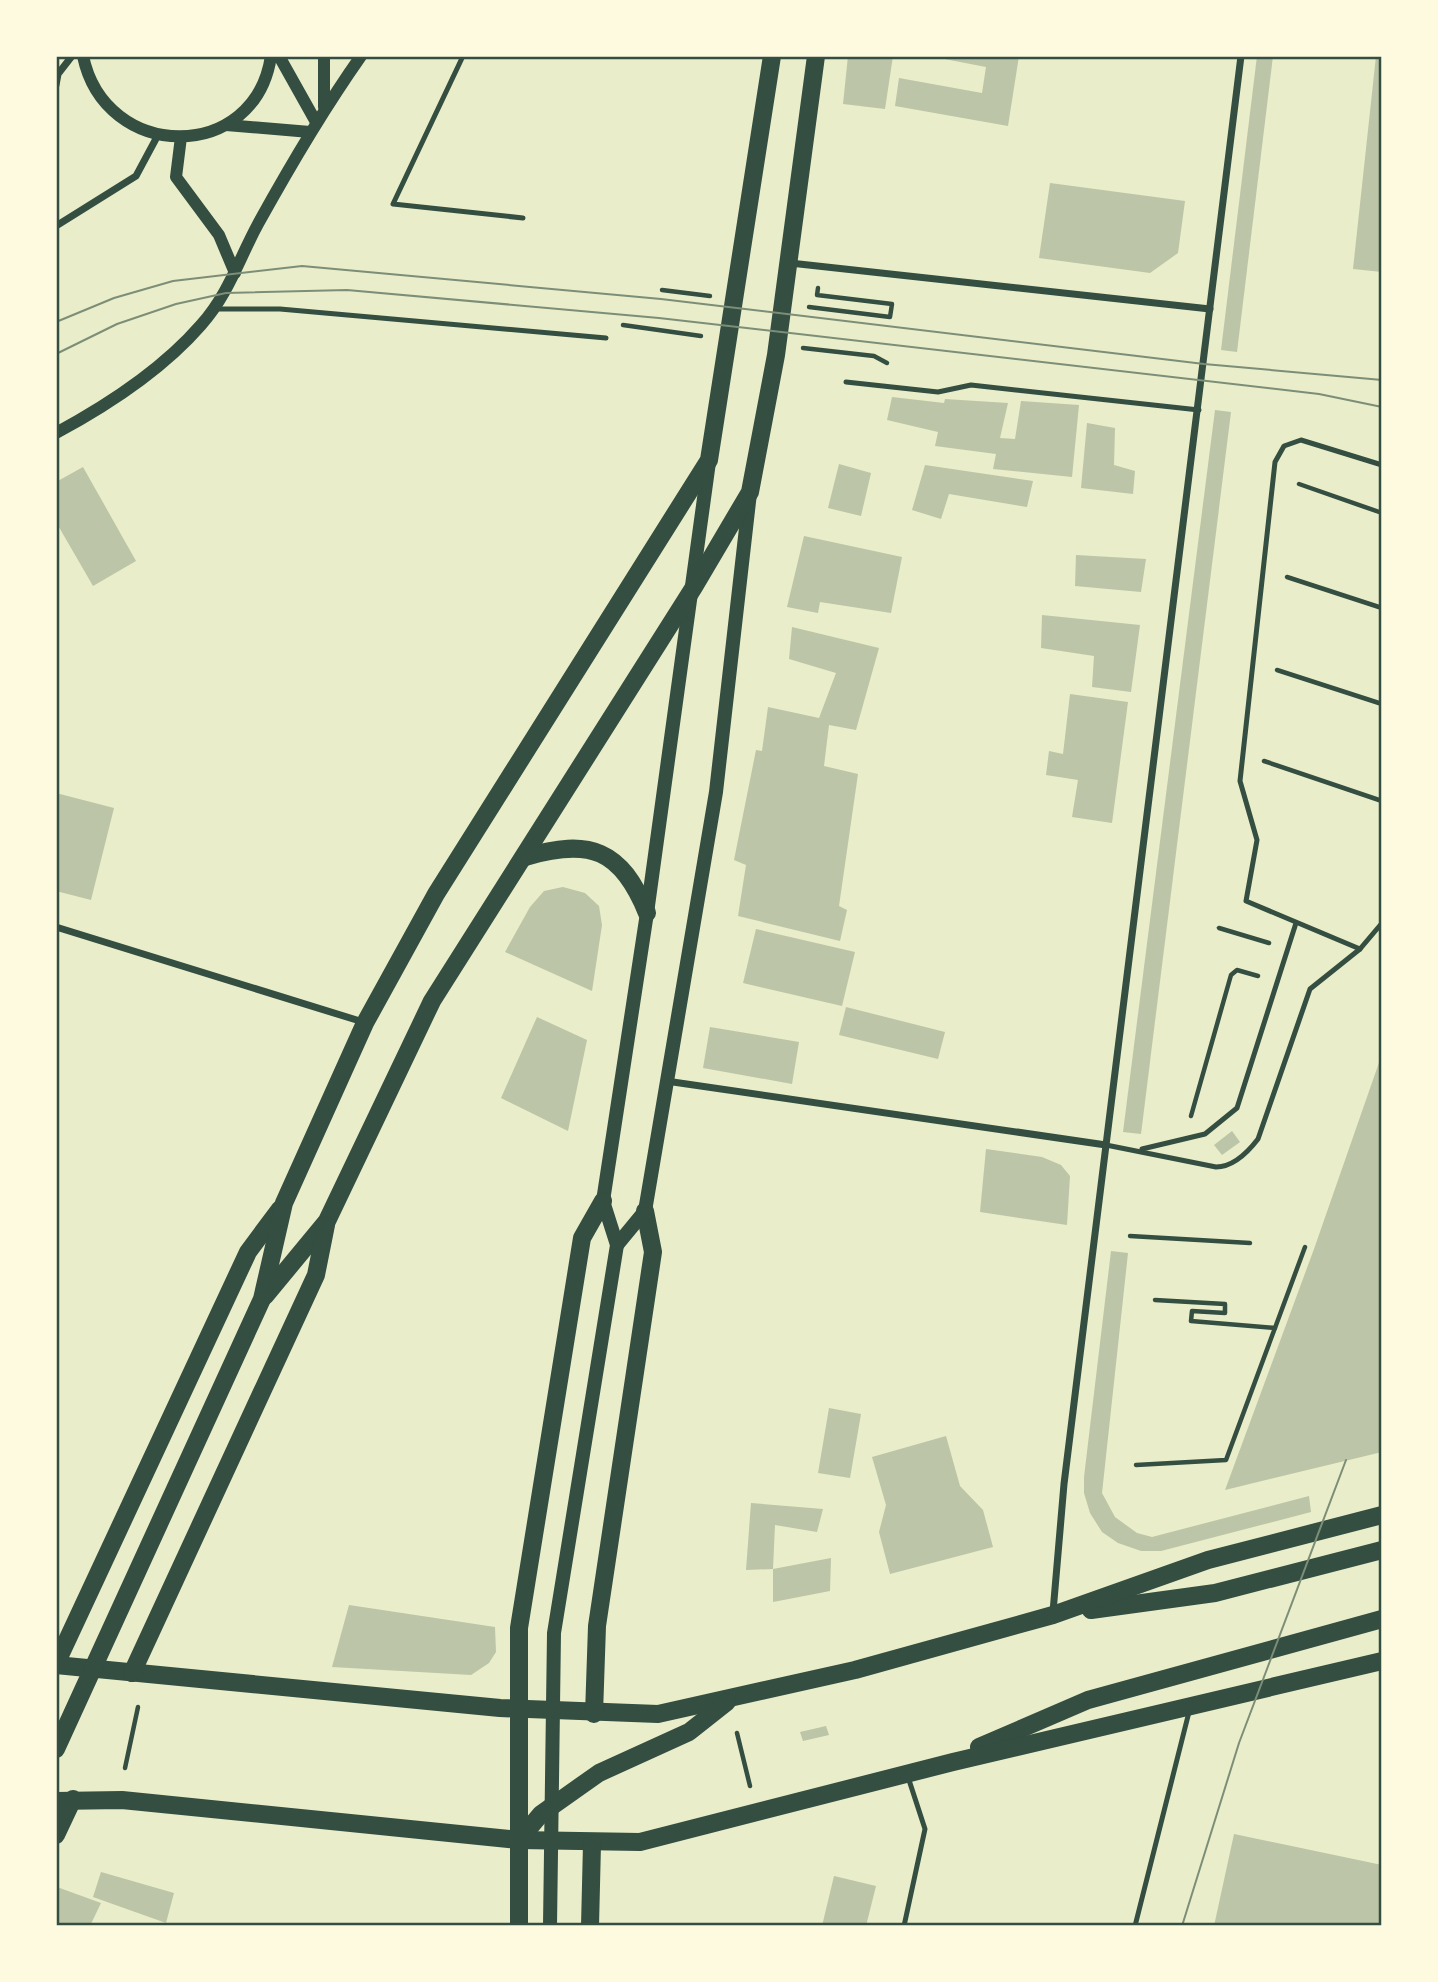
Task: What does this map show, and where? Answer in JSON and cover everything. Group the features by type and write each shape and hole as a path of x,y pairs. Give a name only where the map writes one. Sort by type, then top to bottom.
{"main road":[{"path":"519,1926 519,1628 582,1238 603,1201 694,587 709,460 772,56"},
{"path":"594,1714 597,1626 653,1252 645,1211 716,792 750,492 776,355 816,56"},
{"path":"56,1749 262,1299 284,1203 365,1023 436,894 709,460"},
{"path":"132,1673 316,1275 327,1222 432,1001 694,587 750,492"},
{"path":"525,856 560,846 591,850 622,867 636,885 647,913"},
{"path":"550,1926 554,1633 617,1245 603,1201"},
{"path":"284,1203 248,1252 56,1665 520,1710 658,1714 855,1670 1053,1615 1208,1560 1382,1516"},
{"path":"617,1245 645,1211"},
{"path":"262,1299 327,1222"},
{"path":"1053,1615 1215,1593 1382,1550"},
{"path":"938,1766 1088,1700 1382,1619"},
{"path":"56,1835 64,1800 122,1800 519,1840 592,1844 640,1842 693,1831 938,1766 1382,1661"},
{"path":"519,1840 541,1814 599,1773 689,1732 729,1700"},
{"path":"590,1926 592,1844"}],"street":[{"path":"56,85 58,74 72,56"},
{"path":"83,56 90,80 117,116 136,128 158,135 181,137 204,134 226,125 245,110 260,91 271,56"},
{"path":"279,56 313,127"},
{"path":"324,56 324,107"},
{"path":"56,433 143,377 200,326 213,310 226,293 256,227 324,107 361,56"},
{"path":"1053,1615 1064,1484 1241,56"},
{"path":"226,125 313,127"},
{"path":"56,226 136,176 158,135"},
{"path":"181,137 176,177 219,235 235,272"},
{"path":"788,262 1210,309"},
{"path":"56,927 365,1023"},
{"path":"665,1081 1106,1145"}],"lane":[{"path":"463,56 393,204 523,218"},
{"path":"213,310 280,309 606,338"},
{"path":"846,382 939,392 971,385 1199,410"},
{"path":"1360,949 1246,901 1257,840 1240,781 1275,462 1284,446 1301,440 1382,465"},
{"path":"1140,1150 1205,1134 1237,1108 1296,922"},
{"path":"1106,1145 1216,1167 1230,1164 1248,1151 1258,1139 1310,989 1360,949 1382,923"},
{"path":"1135,1926 1190,1705"},
{"path":"904,1926 925,1829 907,1774"}],"path":[{"path":"817,295 892,304 890,317 879,316"},
{"path":"606,338 614,324 657,331"},
{"path":"1299,484 1382,513"},
{"path":"1287,577 1382,608"},
{"path":"1277,670 1382,705"},
{"path":"1264,761 1382,801"},
{"path":"1219,928 1270,943"},
{"path":"1191,1117 1231,975 1237,970 1262,978"},
{"path":"1130,1236 1250,1243"},
{"path":"1136,1465 1226,1460 1305,1247"},
{"path":"1155,1300 1225,1304 1225,1313 1192,1311 1191,1321 1275,1328"},
{"path":"125,1768 138,1707"},
{"path":"737,1733 750,1786"}],"building":[{"path":"848,56 893,56 885,109 843,104"},
{"path":"929,56 1019,56 1008,126 895,106 899,78 982,93 986,67"},
{"path":"1257,56 1273,56 1237,352 1221,350"},
{"path":"1376,56 1382,56 1382,272 1353,269"},
{"path":"1050,183 1185,201 1178,253 1150,273 1039,258"},
{"path":"892,397 944,403 945,399 1008,403 1000,438 1015,439 1021,401 1079,405 1072,477 993,469 996,454 935,446 938,432 887,420"},
{"path":"1215,410 1231,412 1141,1134 1123,1132"},
{"path":"1087,423 1115,428 1114,465 1135,471 1133,494 1081,488"},
{"path":"839,464 871,473 861,516 828,508"},
{"path":"925,465 1033,481 1027,507 949,494 941,519 912,510"},
{"path":"83,467 136,561 93,586 56,522 56,482"},
{"path":"804,536 902,557 891,613 820,602 818,613 787,607"},
{"path":"1076,555 1146,559 1141,592 1075,586"},
{"path":"1042,615 1140,625 1131,692 1092,687 1094,656 1041,648"},
{"path":"792,627 879,648 856,730 829,725 824,766 858,774 839,906 847,910 840,941 738,916 746,865 734,860 756,750 762,751 768,707 819,718 836,673 789,659"},
{"path":"1070,694 1128,702 1112,823 1072,817 1078,780 1046,775 1049,751 1063,754"},
{"path":"56,793 114,808 91,900 56,891"},
{"path":"563,887 585,893 599,906 602,925 592,991 505,952 530,907 544,891"},
{"path":"756,929 855,952 842,1006 743,983"},
{"path":"846,1007 945,1032 938,1059 839,1035"},
{"path":"537,1017 587,1040 568,1131 501,1098"},
{"path":"710,1027 799,1042 792,1084 703,1068"},
{"path":"1382,1054 1382,1452 1225,1490 1314,1249"},
{"path":"1232,1131 1240,1142 1222,1155 1214,1145"},
{"path":"986,1149 1042,1157 1061,1165 1070,1176 1067,1225 980,1212"},
{"path":"1111,1251 1128,1253 1102,1493 1115,1517 1137,1533 1152,1537 1309,1496 1311,1512 1161,1551 1141,1551 1118,1543 1102,1532 1090,1513 1084,1493 1084,1477"},
{"path":"829,1408 861,1414 850,1478 818,1473"},
{"path":"946,1436 960,1486 983,1510 993,1547 890,1574 879,1532 886,1505 872,1457"},
{"path":"751,1503 823,1509 817,1532 775,1525 773,1569 746,1570"},
{"path":"831,1558 830,1591 773,1602 773,1569"},
{"path":"349,1605 495,1627 496,1652 489,1663 471,1675 332,1667"},
{"path":"826,1726 829,1735 803,1741 800,1732"},
{"path":"1234,1834 1382,1865 1382,1926 1214,1926"},
{"path":"101,1872 174,1893 166,1923 93,1897"},
{"path":"834,1876 876,1886 866,1926 822,1926"},
{"path":"57,1887 101,1903 90,1926 56,1926"}],"tram line":[{"path":"56,322 114,298 173,281 302,266 661,299 1204,364 1382,380"},
{"path":"56,354 117,324 176,304 226,293 347,290 659,318 1319,394 1382,407"},
{"path":"1182,1926 1239,1743 1346,1460"}]}
